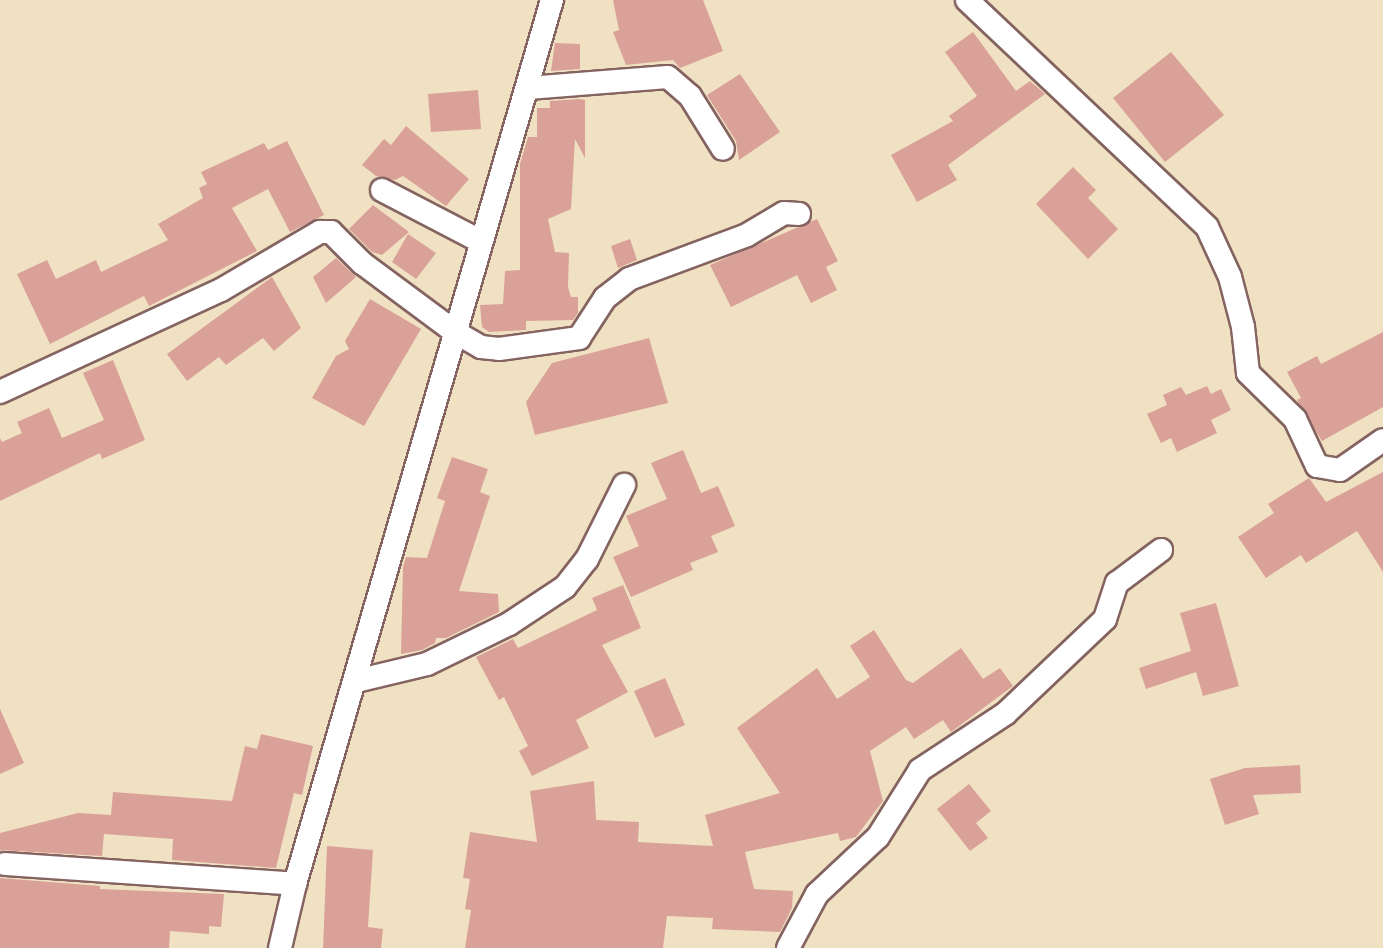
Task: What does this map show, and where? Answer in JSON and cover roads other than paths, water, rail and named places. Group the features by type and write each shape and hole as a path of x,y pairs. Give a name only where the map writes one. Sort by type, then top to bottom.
{"street":[{"path":"280,948 294,884 552,0"},
{"path":"967,0 1207,227 1230,276 1243,327 1248,374 1295,419 1318,466 1340,470 1383,440"},
{"path":"528,88 668,77 690,96 723,148"},
{"path":"382,190 480,242"},
{"path":"0,392 220,290 328,230 362,263 455,332 481,347 499,350 579,338 605,298 629,279 747,235 784,213 799,214"},
{"path":"356,681 403,674 427,664 508,624 565,588 587,558 624,485"},
{"path":"788,948 817,894 878,837 920,770 1005,714 1105,619 1118,583 1161,550"},
{"path":"6,864 294,884"}]}
